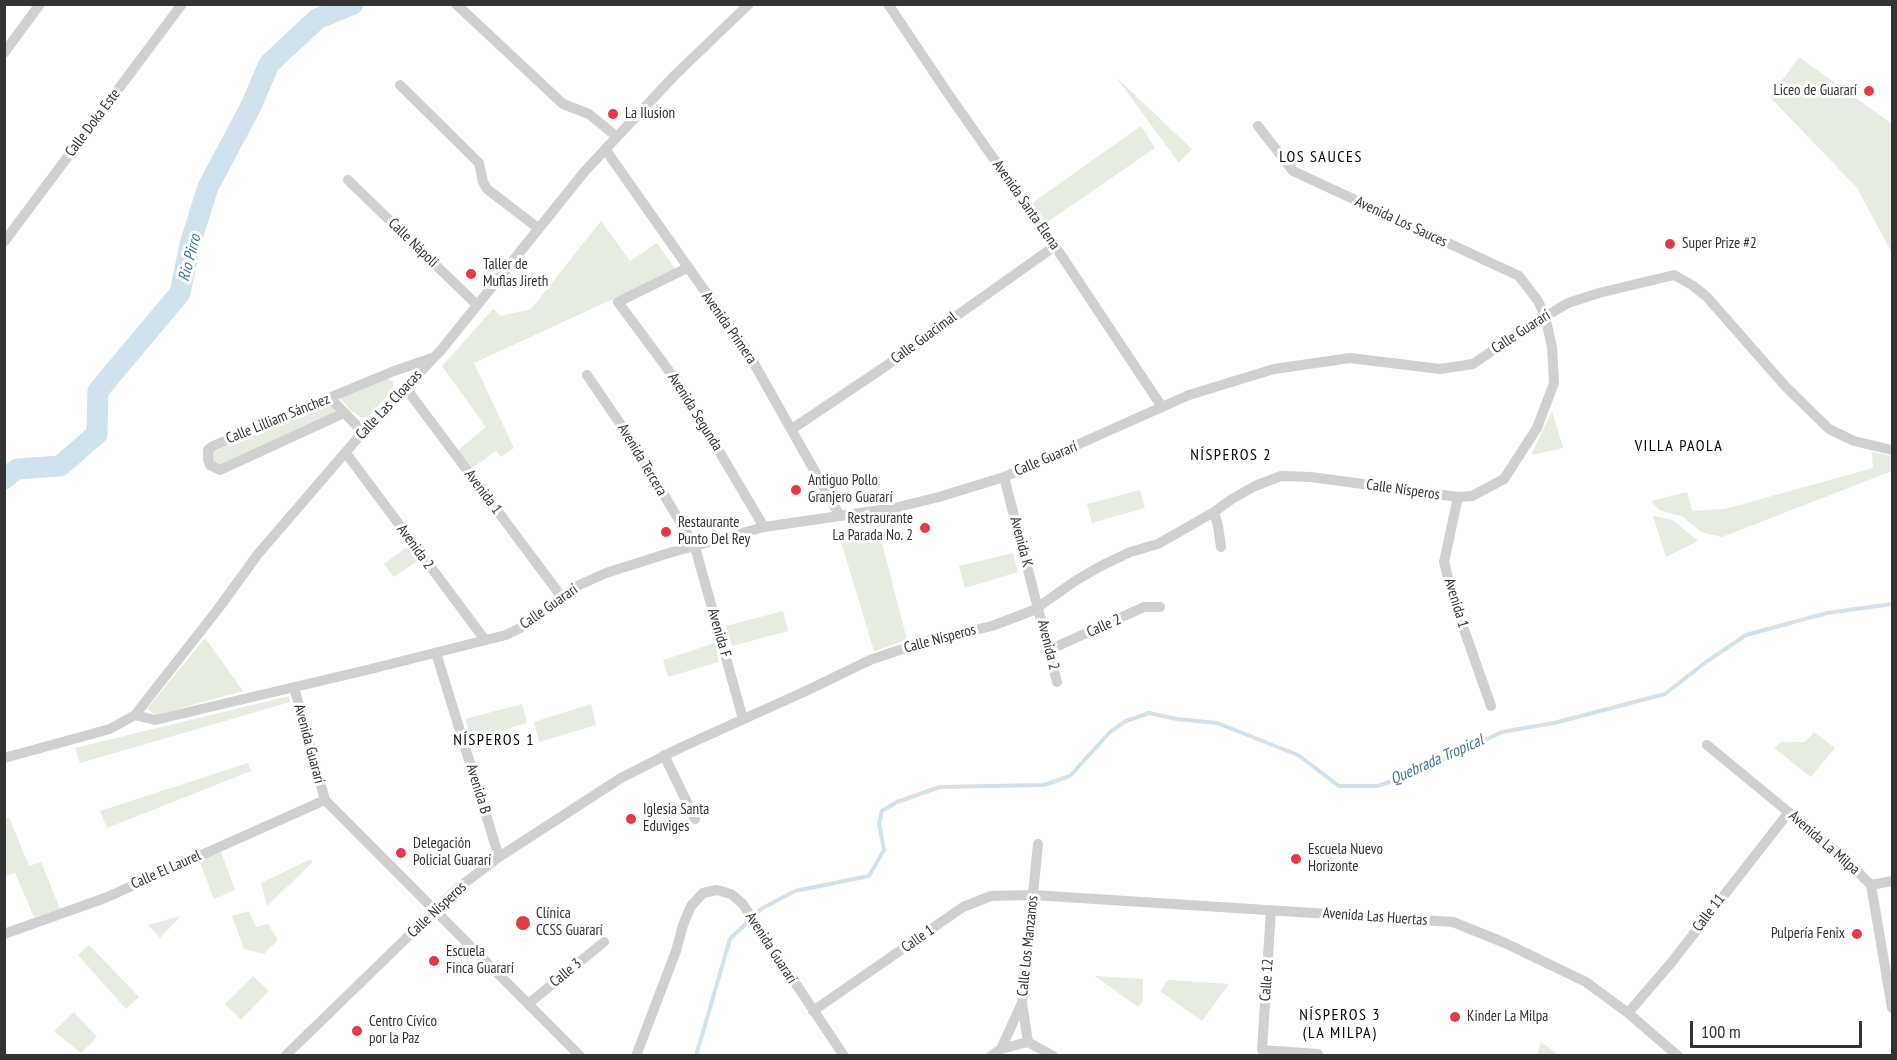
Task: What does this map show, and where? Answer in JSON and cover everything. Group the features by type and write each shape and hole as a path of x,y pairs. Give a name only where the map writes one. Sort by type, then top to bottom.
{"street":[{"path":"4,53 40,4"},
{"name":"Calle Doka Este","path":"4,242 182,4"},
{"path":"456,4 563,104 589,114 617,137"},
{"name":"Calle Las Cloacas","path":"4,758 110,729 135,715 258,555 363,432 435,356 585,171 668,82 749,4"},
{"name":"Avenida Santa Elena","path":"888,4 1055,246 1162,407"},
{"path":"400,86 479,163 487,189 538,228"},
{"name":"Avenida Los Sauces","path":"1258,126 1293,171 1519,276 1538,301 1545,316"},
{"name":"Avenida Primera","path":"605,149 747,351 840,516"},
{"name":"Calle Nápoli","path":"348,180 477,305"},
{"name":"Calle Guacimal","path":"792,429 884,368 1055,246"},
{"name":"Avenida Segunda","path":"687,268 618,302 681,387 764,527"},
{"name":"Calle Guararí","path":"135,715 155,720 506,635 520,628 577,586 606,573 764,527 916,503 1004,477 1189,394 1274,369 1329,360 1371,360 1440,369 1473,364 1568,303 1674,275 1707,297 1785,386 1829,429 1854,441 1893,450"},
{"name":"Calle Nísperos","path":"285,1056 458,888 499,857 621,778 664,756 870,660 923,642 992,626 1015,618 1038,607 1101,566 1130,552 1158,544 1255,486 1281,476 1311,477 1458,497 1472,496 1504,479 1537,428 1554,383 1552,347 1545,316"},
{"name":"Calle Lilliam Sánchez","path":"344,413 220,470 214,468 207,460 208,450 213,446 435,356"},
{"name":"Avenida Tercera","path":"587,375 632,441 695,548"},
{"name":"Avenida 1","path":"405,387 561,596"},
{"path":"330,398 363,432"},
{"name":"Avenida 2","path":"346,453 485,640"},
{"name":"Avenida K","path":"1004,477 1038,607"},
{"name":"Avenida 1","path":"1458,497 1444,562 1454,601 1491,706"},
{"path":"1214,512 1221,547"},
{"name":"Avenida F","path":"695,548 743,719"},
{"name":"Avenida 2","path":"1038,607 1057,682"},
{"name":"Calle 2","path":"1049,650 1144,607 1160,607"},
{"name":"Avenida B","path":"436,653 499,857"},
{"name":"Avenida Guararí","path":"294,687 325,800 580,1056"},
{"name":"Avenida La Milpa","path":"1707,745 1844,857 1871,885 1893,1008"},
{"path":"664,756 695,819"},
{"name":"Calle El Laurel","path":"4,934 105,898 325,800"},
{"name":"Calle 11","path":"1628,1013 1671,963 1789,812"},
{"name":"Calle Los Manzanos","path":"1028,1042 1022,1003 1038,844"},
{"path":"1871,885 1893,881"},
{"name":"Avenida Guararí","path":"636,1056 691,906 703,893 717,890 731,894 742,903 844,1056"},
{"name":"Avenida Las Huertas","path":"1033,895 1453,922 1505,943 1586,982 1628,1013 1678,1056"},
{"name":"Calle 1","path":"813,1011 963,907 991,896 1033,895"},
{"name":"Calle 12","path":"1271,910 1262,1050 1318,1054"},
{"name":"Calle 3","path":"528,1004 604,942"},
{"path":"1001,1048 1022,1003"},
{"path":"991,1056 1001,1048 1028,1042 1053,1056"}],"shaded area":[{"path":"1799,57 1892,124 1892,253 1857,188 1770,97"},
{"path":"1116,77 1192,149 1179,163"},
{"path":"1141,126 1155,148 1046,223 1032,203"},
{"path":"601,221 630,261 657,243 676,270 474,363 514,448 501,457 496,451 472,468 458,450 486,427 442,366 493,309 501,316 531,309"},
{"path":"386,377 393,382 393,390 367,418 351,411 340,398"},
{"path":"330,402 336,414 221,465 212,462 211,454 215,451"},
{"path":"1552,411 1563,448 1531,455"},
{"path":"1872,452 1892,456 1892,471 1722,537 1701,532 1683,517 1659,510 1651,501 1687,492 1692,511 1725,509 1873,468"},
{"path":"1140,490 1145,508 1092,523 1087,504"},
{"path":"1653,516 1673,520 1698,541 1666,557"},
{"path":"878,527 907,640 874,651 839,535"},
{"path":"407,547 417,561 394,577 384,564"},
{"path":"1013,553 1018,572 965,588 959,566"},
{"path":"783,611 788,631 732,646 726,626"},
{"path":"205,638 243,691 156,715 147,709"},
{"path":"715,643 719,662 668,677 663,660"},
{"path":"289,696 290,702 80,763 75,748"},
{"path":"522,704 527,723 471,739 465,719"},
{"path":"591,704 596,725 539,742 534,722"},
{"path":"1814,732 1835,748 1811,777 1774,748 1781,742 1805,742"},
{"path":"248,763 251,771 107,828 100,811"},
{"path":"9,817 29,866 41,862 60,909 34,917 15,873 5,876 5,819"},
{"path":"221,852 235,890 214,899 199,860"},
{"path":"311,859 312,863 267,906 261,883"},
{"path":"249,911 256,927 268,924 278,940 264,954 244,949 232,916"},
{"path":"181,916 160,938 148,925"},
{"path":"89,945 139,997 126,1009 78,955"},
{"path":"253,976 269,991 241,1020 225,1004"},
{"path":"1095,976 1143,979 1143,1001 1138,1007"},
{"path":"1168,980 1229,984 1202,1021 1160,991"},
{"path":"74,1012 97,1037 81,1053 54,1031"},
{"path":"1541,1042 1559,1055 1537,1055"}],"waterway":[{"name":"Rio Pirro","path":"4,479 17,469 60,466 97,434 98,391 180,293 190,244 208,187 251,106 269,64 317,19 353,4"},
{"name":"Quebrada Tropical","path":"696,1056 730,939 761,909 795,891 869,876 884,850 879,823 882,811 897,802 940,787 1044,785 1070,776 1110,732 1126,721 1149,713 1177,719 1217,723 1298,755 1339,786 1378,786 1424,769 1502,732 1554,723 1665,694 1746,635 1827,613 1892,604"}],"place":[{"name":"Liceo de Guararí","path":"1869,91"},
{"name":"La Ilusion","path":"613,114"},
{"name":"Super Prize #2","path":"1670,244"},
{"name":"Taller de Muflas Jireth","path":"471,274"},
{"name":"Antiguo Pollo Granjero Guararí","path":"796,490"},
{"name":"Restraurante La Parada No. 2","path":"925,528"},
{"name":"Restaurante Punto Del Rey","path":"666,532"},
{"name":"Iglesia Santa Eduviges","path":"631,819"},
{"name":"Delegación Policial Guararí","path":"401,853"},
{"name":"Escuela Nuevo Horizonte","path":"1296,859"},
{"name":"Clínica CCSS Guararí","path":"523,923"},
{"name":"Pulpería Fenix","path":"1857,934"},
{"name":"Escuela Finca Guararí","path":"434,961"},
{"name":"Kinder La Milpa","path":"1455,1017"},
{"name":"Centro Cívico por la Paz","path":"357,1031"}],"district":[{"name":"LOS SAUCES","path":"1321,157"},
{"name":"VILLA PAOLA","path":"1679,446"},
{"name":"NÍSPEROS 2","path":"1231,455"},
{"name":"NÍSPEROS 1","path":"494,740"},
{"name":"NÍSPEROS 3 (LA MILPA)","path":"1340,1024"}]}
